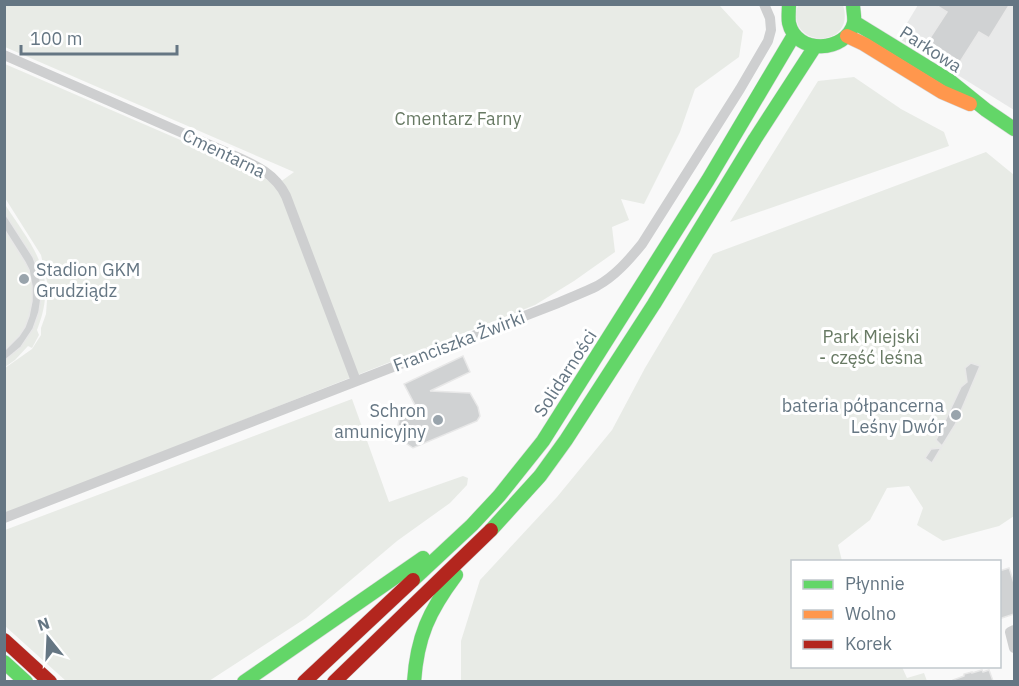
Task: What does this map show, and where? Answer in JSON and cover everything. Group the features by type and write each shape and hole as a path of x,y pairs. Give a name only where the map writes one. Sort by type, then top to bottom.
{"main road":[{"path":"789,4 787,13 794,35 806,45 814,48 826,48 838,44 847,36 854,22 853,4"},
{"name":"Parkowa","path":"854,22 950,81 1014,129"},
{"name":"Solidarności","path":"304,681 472,525 499,496 543,441 708,180 794,35"},
{"name":"Parkowa","path":"847,36 942,92 986,110"},
{"name":"Solidarności","path":"334,681 494,527 540,476 654,304 749,148 814,48"},
{"path":"244,681 472,525"},
{"path":"414,681 417,644 433,608 447,586 494,527"},
{"path":"4,640 50,681"},
{"path":"4,662 26,681"}],"street":[{"name":"Franciszka Żwirki","path":"4,518 558,303 597,286 612,276 629,261 642,244 740,89 768,40 771,30 770,18 764,4"},
{"name":"Cmentarna","path":"4,55 255,165 273,177 286,196 356,381"},
{"path":"1014,630 1010,632 1014,648"}],"shaded area":[{"path":"918,5 1014,5 1014,110 898,38"}],"green space":[{"name":"Cmentarz Farny","path":"711,4 720,6 743,31 739,57 695,89 680,132 644,204 621,199 629,220 612,227 615,252 535,305 5,514 5,368 32,349 41,335 46,314 48,286 41,255 5,198 5,64 252,171 276,185 294,172 5,47 4,5"},
{"path":"798,5 843,5 845,20 840,30 831,37 810,36 801,30 796,19"},
{"path":"854,77 901,109 944,132 949,146 730,222 818,81"},
{"name":"Park Miejski - część leśna","path":"986,152 1014,175 1014,516 999,526 943,541 917,525 923,508 909,486 887,488 870,520 838,545 842,560 791,560 791,668 902,668 907,678 924,673 927,681 461,681 461,641 480,580 557,497 612,430 645,368 713,254"},
{"name":"Stadion GKM Grudziądz","path":"4,203 25,234 40,263 45,293 37,330 39,335 32,348 28,346 5,367"},
{"path":"352,399 389,502 463,476 468,478 467,485 450,503 397,541 306,618 209,681 66,681 5,626 5,530"}],"building":[{"path":"934,4 1010,4 989,38 979,32 960,62 928,41 947,12"},
{"path":"4,212 33,257 42,291 39,312 33,329 21,347 4,361 4,351 25,327 32,301 32,286 29,270 4,229"},
{"name":"Schron amunicyjny","path":"463,356 470,372 430,391 470,393 480,416 477,421 413,448 407,444 398,425 399,420 418,411 404,384"},
{"name":"bateria półpancerna Leśny Dwór","path":"971,363 980,366 955,425 942,446 936,440 961,387 967,382 965,368"},
{"path":"941,448 932,463 925,458 931,449"},
{"path":"1009,568 1014,583 1014,614 1001,618 1001,570"},
{"path":"982,670 983,672 989,670 993,681 953,681 964,674"}],"traffic: fast":[{"path":"789,4 789,23 793,33 801,41 821,46 832,45 849,33 854,23 853,4"},
{"path":"854,22 950,81 1014,129"},
{"path":"413,580 472,525 499,496 543,441 708,180 794,35"},
{"path":"491,530 540,476 566,440 814,48"},
{"path":"244,682 423,558"},
{"path":"414,682 418,651 426,625 438,601 456,575"},
{"path":"4,662 26,682"}],"traffic: slow":[{"path":"847,36 942,92 970,104"}],"traffic: jam":[{"path":"334,682 491,530"},
{"path":"304,682 413,580"},
{"path":"4,640 50,682"}],"place":[{"name":"Stadion GKM Grudziądz","path":"24,279"},
{"name":"bateria półpancerna Leśny Dwór","path":"956,415"},
{"name":"Schron amunicyjny","path":"438,420"}]}
